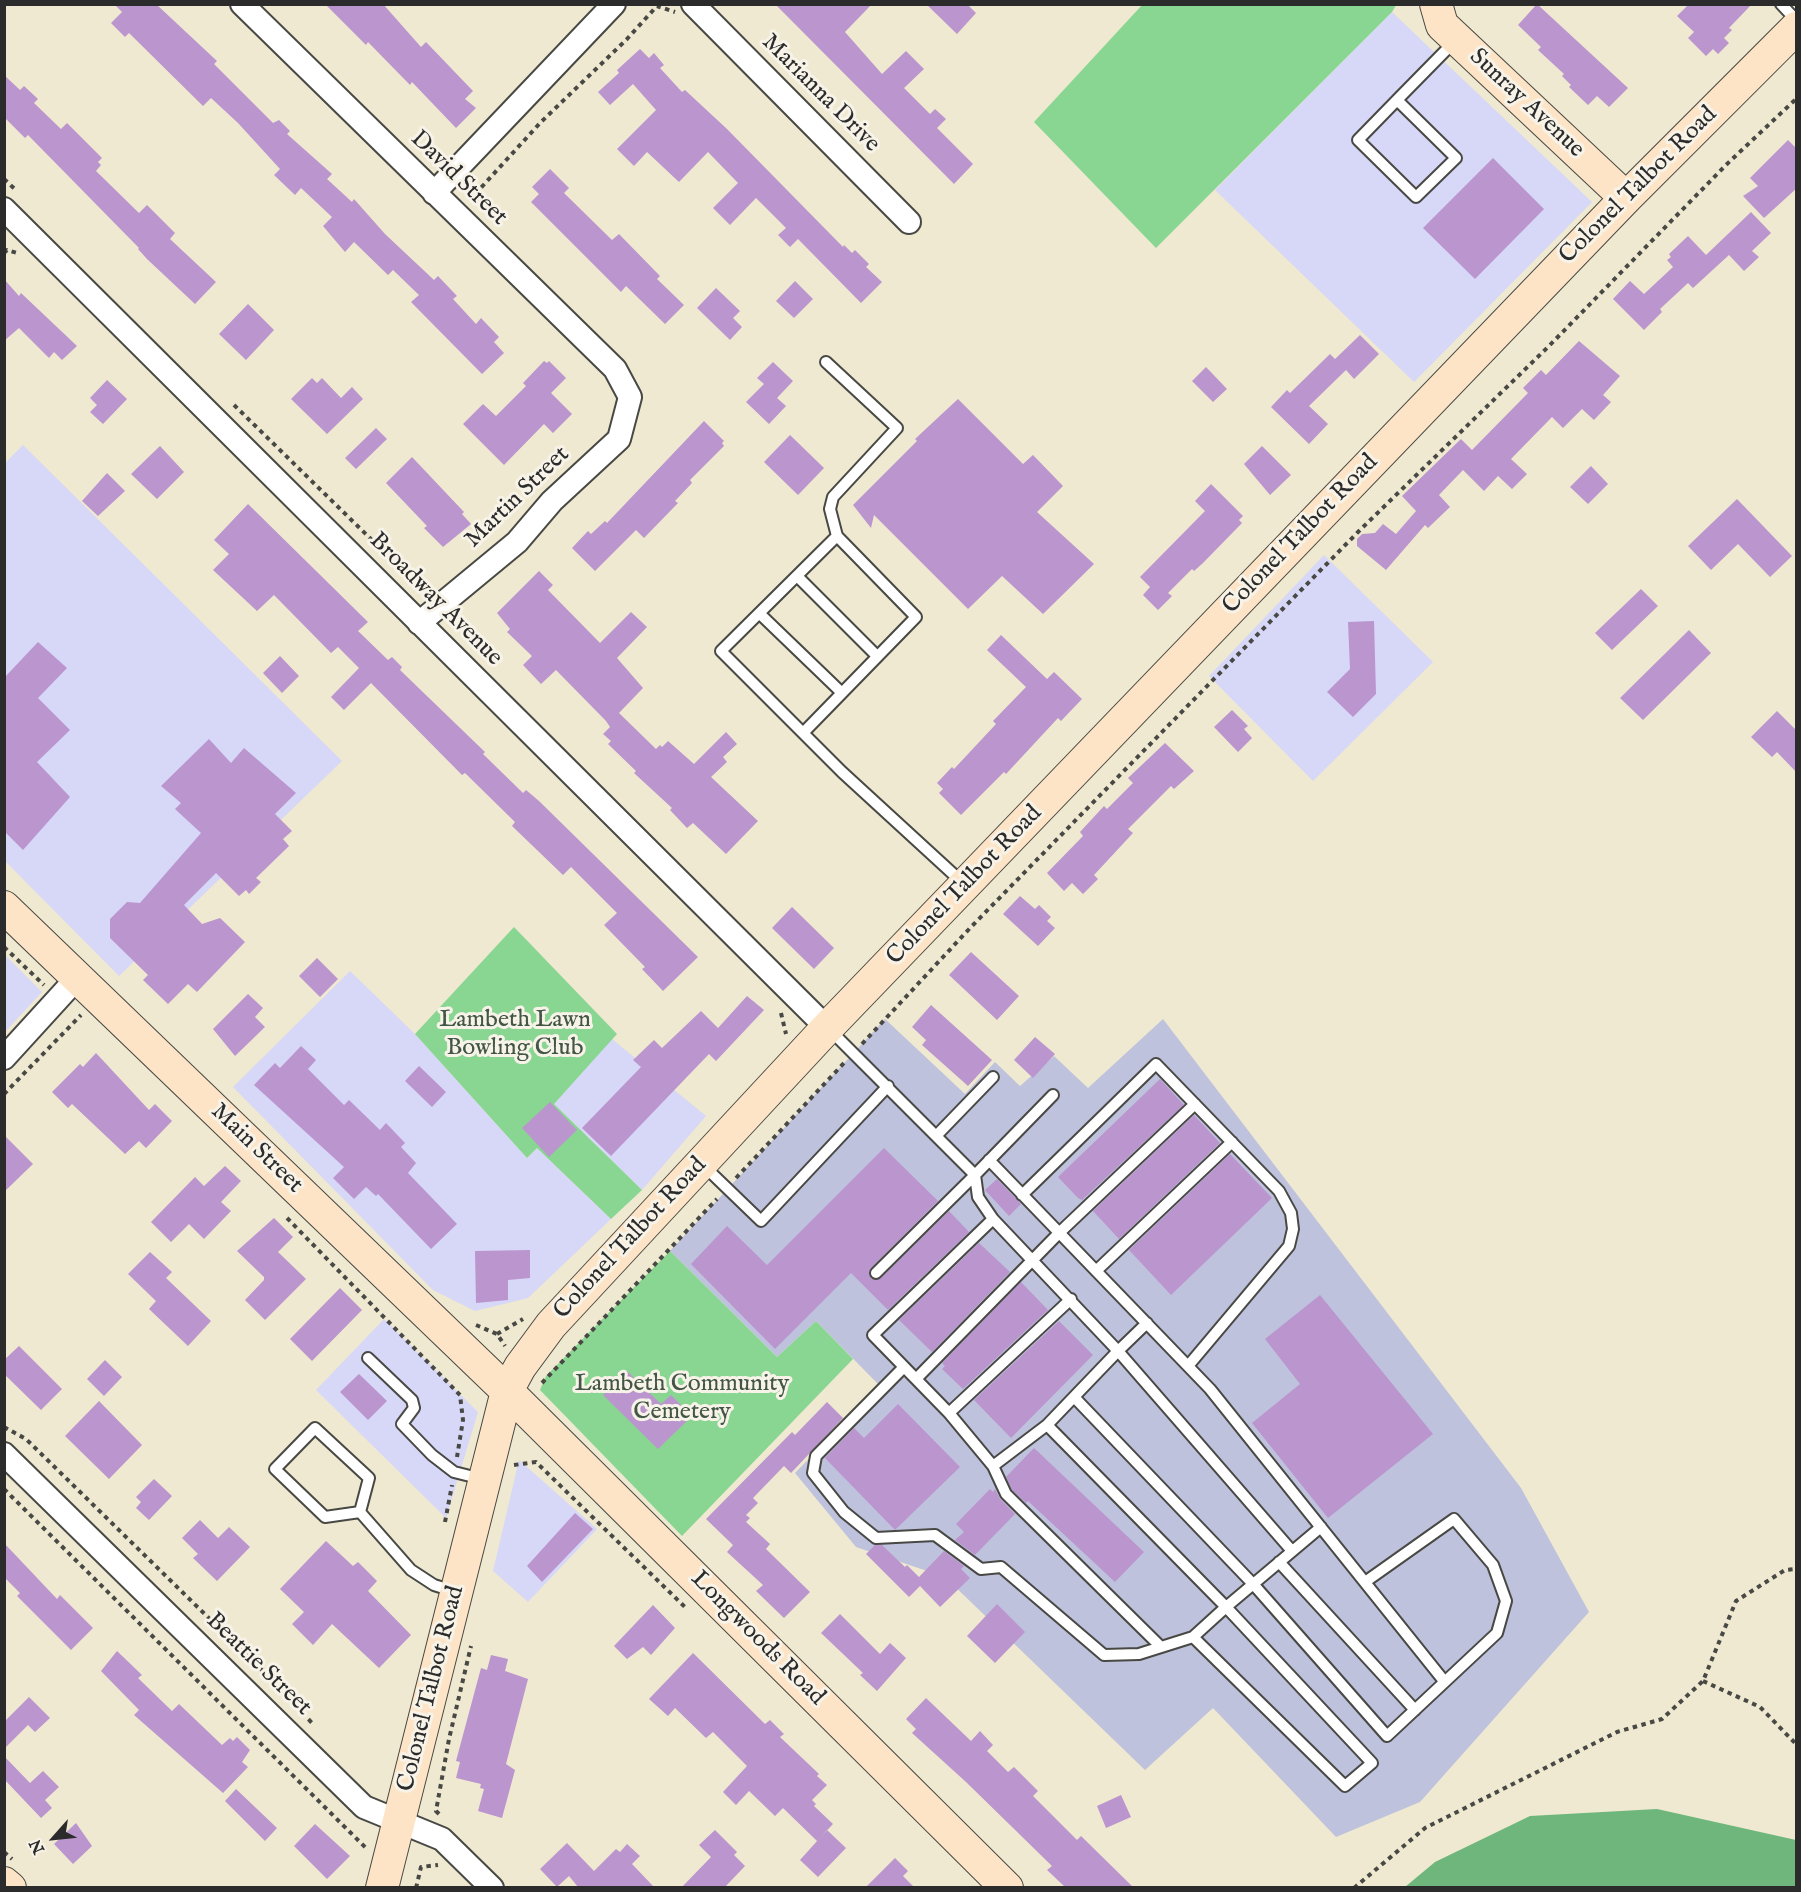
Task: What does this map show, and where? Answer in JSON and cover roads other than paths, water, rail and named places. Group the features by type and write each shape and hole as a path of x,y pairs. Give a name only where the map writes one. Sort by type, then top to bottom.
{"main road":[{"name":"Sunray Avenue","path":"1436,4 1442,25 1626,198"},
{"name":"Colonel Talbot Road","path":"382,1887 456,1592 497,1477 521,1390 520,1367 551,1325 827,1028 1626,198 1797,28"},
{"name":"Main Street","path":"4,908 521,1390"},
{"name":"Longwoods Road","path":"521,1390 1007,1887"},
{"path":"4,1882 10,1887"}],"street":[{"name":"David Street","path":"242,4 615,369 630,397"},
{"path":"434,193 614,4"},
{"name":"Marianna Drive","path":"686,9 909,222"},
{"name":"Broadway Avenue","path":"7,216 827,1028"},
{"name":"Martin Street","path":"420,623 517,542 552,501 619,439 630,397"},
{"path":"4,1058 77,978"},
{"name":"Beattie Street","path":"4,1454 364,1807 442,1839 492,1887"}],"lane":[{"path":"1781,4 1797,20"},
{"path":"1397,100 1456,158 1416,197 1358,140 1397,100 1458,39"},
{"path":"803,733 916,617 837,536 830,509 832,497 897,428 826,362"},
{"path":"837,536 721,651 803,733 965,885"},
{"path":"797,576 877,656"},
{"path":"760,614 841,692"},
{"path":"827,1028 975,1174 978,1197 993,1219 1118,1351 1292,1551"},
{"path":"1022,1195 1156,1064 1232,1142 1279,1191 1291,1213 1293,1230 1289,1246 1188,1366"},
{"path":"936,1136 993,1077"},
{"path":"701,1164 761,1221 888,1086"},
{"path":"876,1273 1053,1095"},
{"path":"916,1379 1059,1233 1195,1104"},
{"path":"1096,1271 1232,1142"},
{"path":"989,1160 1210,1389 1444,1681"},
{"path":"993,1219 873,1335 949,1413 993,1466 1006,1494 1160,1646"},
{"path":"949,1413 1071,1299"},
{"path":"993,1466 1047,1425 1147,1323"},
{"path":"368,1358 412,1400 414,1407 402,1424 432,1455 454,1472 497,1477"},
{"path":"904,1366 816,1456 813,1473 844,1512 876,1538 935,1535 981,1569 1001,1567 1104,1655 1139,1654 1193,1637 1321,1527"},
{"path":"1074,1397 1254,1585 1387,1736 1497,1633 1506,1601 1493,1565 1454,1519 1365,1582"},
{"path":"1047,1425 1226,1607 1372,1763 1345,1786 1193,1637"},
{"path":"315,1428 369,1478 360,1512 325,1517 275,1469 315,1428"},
{"path":"360,1512 411,1570 434,1586 456,1592"},
{"path":"1279,1562 1415,1710"}],"park label":[{"name":"Lambeth Lawn Bowling Club","path":"515,1035"},
{"name":"Lambeth Community Cemetery","path":"682,1399"}]}
